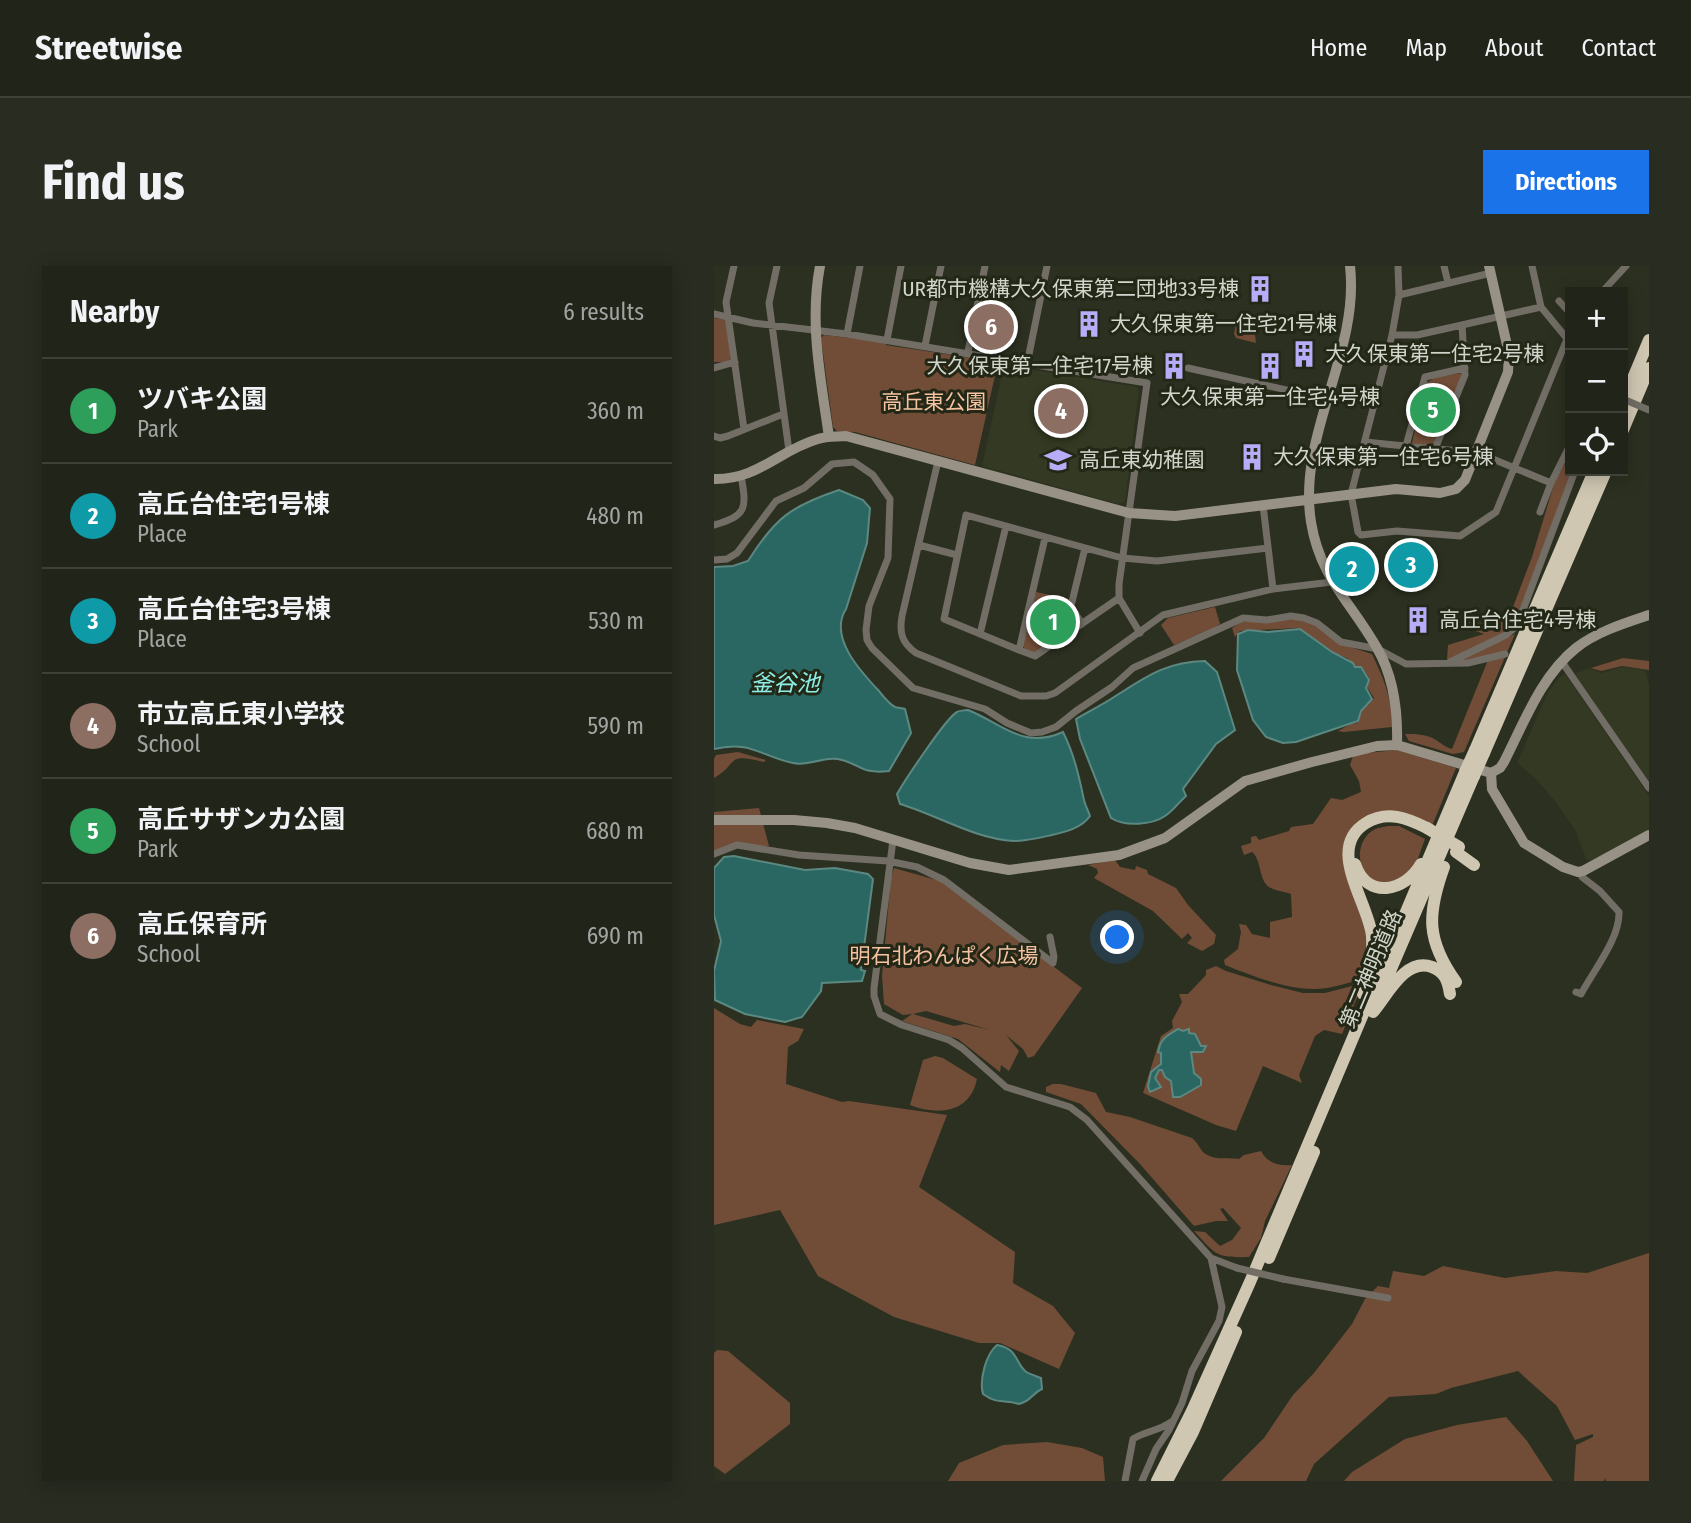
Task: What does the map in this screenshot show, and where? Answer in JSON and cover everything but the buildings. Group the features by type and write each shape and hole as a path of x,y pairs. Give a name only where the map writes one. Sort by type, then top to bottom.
{"highway":[{"path":"1628,389 1649,340"},
{"path":"1628,418 1649,368"},
{"name":"第二神明道路","path":"1480,752 1592,476"},
{"name":"第二神明道路","path":"1157,1481 1290,1199 1307,1149 1434,847 1470,774 1604,476"},
{"name":"第二神明道路","path":"1167,1481 1193,1432 1338,1076 1373,1012 1462,806 1470,774"},
{"path":"1373,1012 1403,974 1419,967 1427,965 1443,974 1453,988 1437,950 1431,919 1434,894 1462,806"},
{"path":"1338,1076 1371,966 1368,916 1349,866 1350,843 1361,826 1368,821 1396,816 1474,860"},
{"path":"1425,831 1396,822 1381,822 1367,827 1357,839 1354,848 1357,870 1373,886 1395,887 1407,882 1434,847"}],"street":[{"path":"734,266 726,302 744,429"},
{"path":"777,266 769,303 789,451"},
{"path":"820,266 815,298 815,330 829,437"},
{"path":"847,334 860,266"},
{"path":"887,340 901,266"},
{"path":"925,346 941,266"},
{"path":"968,352 985,266"},
{"path":"1027,364 1047,266"},
{"path":"1350,266 1351,304 1313,453 1308,500 1317,549 1332,582 1378,649 1398,712 1397,746"},
{"path":"1398,266 1399,295 1392,335 1351,494 1361,536 1397,531 1460,536 1496,512 1565,347"},
{"path":"1444,266 1448,283"},
{"path":"1532,266 1541,307 1565,336"},
{"path":"1607,287 1626,266"},
{"path":"714,479 741,476 756,471 789,451 829,437 859,439 1129,513 1175,516 1396,489 1450,492 1465,480 1508,372 1510,354 1490,270 1399,295"},
{"path":"1559,301 1565,308"},
{"path":"1392,335 1417,335 1541,307"},
{"path":"714,314 771,326 968,352 1147,383 1119,584 1119,598 1140,633"},
{"path":"1435,449 1465,375 1462,325"},
{"path":"714,368 735,362"},
{"path":"1406,446 1425,377 1465,368"},
{"path":"1188,369 1328,399"},
{"path":"1628,403 1649,410"},
{"path":"714,436 728,436 783,414"},
{"path":"1365,442 1476,452 1551,483"},
{"path":"1540,512 1565,455"},
{"path":"938,461 900,627 903,641 916,653 1021,696 1046,696 1055,693 1163,615 1273,589 1332,582"},
{"path":"714,560 727,559 737,553 776,501 804,488 832,464 854,463 873,475 890,499 888,558 869,606 866,630 867,640 872,648 913,688 985,709 1007,723 1031,733 1056,727 1112,687 1133,667 1242,618 1304,618 1317,623 1341,642 1378,649 1406,664 1468,663 1505,654"},
{"path":"714,525 733,520 743,511 746,499 741,476"},
{"path":"1446,664 1506,635 1517,626 1573,476"},
{"path":"1264,505 1273,589"},
{"path":"1119,598 1035,656 944,620 966,515 1122,558 1157,561 1268,548"},
{"path":"980,634 1006,526"},
{"path":"1019,650 1045,538"},
{"path":"919,545 957,555"},
{"path":"1082,624 1071,606 1084,548"},
{"path":"714,820 794,820 827,823 855,828 970,863 1009,870 1119,855 1165,838 1245,781 1359,750 1397,746 1491,773 1504,762 1546,682 1576,648 1594,637 1649,615"},
{"path":"1562,662 1649,788"},
{"path":"1491,773 1492,789 1524,843 1563,867 1577,872 1583,871 1649,835"},
{"path":"892,840 874,988 880,1014 902,1025 949,1040 1006,1087 1070,1107 1087,1120 1211,1258 1237,1268 1283,1279 1388,1298"},
{"path":"714,854 737,845 799,855 888,861 916,867 944,880 1053,963 1050,937"},
{"path":"1576,992 1581,994 1609,947 1619,922 1619,912 1583,877 1583,871"},
{"path":"1142,1481 1182,1403 1192,1371 1219,1321 1222,1307 1211,1258"},
{"path":"1125,1481 1133,1439 1140,1434 1163,1428 1171,1422"}],"shaded area":[{"path":"985,295 1009,300 999,355 975,348"},
{"path":"1004,365 1137,387 1139,391 1125,502 1118,504 982,466"},
{"path":"1622,667 1645,670 1649,684 1649,782 1575,674 1589,668 1602,673"},
{"path":"1565,674 1649,796 1649,829 1599,858 1587,861 1575,830 1555,801 1535,778 1517,763 1548,692"}],"green space":[{"path":"714,318 725,320 727,324 731,362 714,362"},
{"path":"1253,319 1256,343 1236,338 1236,323"},
{"name":"高丘東公園","path":"824,335 886,342 886,345 998,362 975,465 855,432 837,431 833,427 821,338"},
{"path":"1461,373 1435,443 1412,443 1425,384 1434,378"},
{"path":"1565,464 1565,476 1570,476 1515,623 1506,632 1447,660 1448,645 1484,634 1468,628 1468,622 1496,624 1513,607 1532,557 1555,481"},
{"path":"1036,592 1069,599 1068,610 1077,620 1077,624 1036,653 1025,650 1023,646"},
{"path":"1215,607 1220,624 1174,645 1161,625 1168,618"},
{"path":"1286,619 1309,621 1347,646 1372,654 1389,698 1392,727 1338,731 1357,723 1362,711 1374,698 1367,687 1369,678 1361,666 1356,666 1347,658 1332,652 1299,628 1240,631 1235,637 1232,628 1241,622"},
{"path":"1515,634 1464,752 1453,754 1409,741 1405,734 1425,735 1452,749 1488,660 1456,661"},
{"path":"1623,658 1649,661 1649,670 1622,666 1601,671 1591,668"},
{"path":"1397,750 1456,768 1432,826 1365,817 1347,836 1343,853 1367,938 1365,978 1327,988 1301,988 1275,983 1225,965 1224,960 1238,949 1241,932 1239,924 1246,925 1252,934 1270,938 1270,922 1292,917 1291,894 1269,887 1263,879 1255,855 1252,852 1244,855 1241,846 1251,843 1251,837 1256,836 1259,840 1289,831 1291,827 1313,824 1331,798 1342,800 1361,792 1359,781 1350,765 1353,756"},
{"path":"738,752 766,760 737,759 714,778 716,755"},
{"path":"759,808 769,846 729,846 714,857 714,812"},
{"path":"1399,826 1425,839 1417,861 1400,881 1380,883 1365,873 1360,851 1366,836 1378,828"},
{"path":"1115,860 1120,867 1135,870 1136,866 1147,870 1148,874 1176,888 1216,935 1214,944 1202,951 1187,943 1192,938 1188,933 1182,939 1153,911 1094,878 1098,873 1097,869 1088,865"},
{"name":"明石北わんぱく広場","path":"894,868 940,881 1082,988 1034,1056 1028,1058 1023,1049 1006,1035 1019,1051 1009,1071 1001,1065 1000,1072 958,1039 902,1021 912,1014 903,1015 884,1004 882,976","holes":["926,1011 990,1030 965,1024 954,1026 913,1014"]},
{"path":"1216,966 1303,993 1325,993 1360,984 1342,1034 1324,1030 1315,1036 1299,1075 1302,1083 1263,1066 1236,1131 1143,1093 1161,1036 1173,1028 1172,1021 1182,1002 1179,994 1188,994 1206,975 1206,970"},
{"path":"714,1008 740,1024 751,1027 757,1020 804,1029 798,1041 788,1047 786,1084 842,1102 947,1115 919,1187 1015,1252 1013,1283 1053,1306 1075,1333 1059,1369 1000,1343 979,1343 894,1317 818,1276 780,1210 714,1225"},
{"path":"935,1056 977,1079 968,1099 942,1111 910,1105 923,1060"},
{"path":"1053,1084 1096,1093 1106,1112 1130,1117 1192,1138 1203,1152 1211,1157 1239,1159 1261,1151 1274,1163 1292,1165 1265,1221 1261,1238 1249,1257 1223,1256 1207,1245 1194,1231 1205,1232 1220,1246 1232,1240 1241,1228 1223,1208 1220,1209 1228,1221 1194,1226 1140,1164 1081,1104 1046,1092 1046,1087"},
{"path":"1649,1253 1649,1481 1606,1481 1605,1478 1604,1481 1574,1481 1576,1445 1593,1437 1593,1434 1575,1440 1557,1406 1518,1371 1436,1394 1389,1397 1314,1464 1306,1481 1221,1481 1264,1438 1293,1395 1352,1324 1365,1299 1378,1286 1389,1288 1393,1271 1424,1276 1443,1266 1505,1278 1556,1271 1587,1273"},
{"path":"717,1350 728,1351 790,1403 790,1424 725,1474 714,1466 714,1353"},
{"path":"1506,1417 1527,1441 1553,1481 1344,1481 1352,1472 1405,1439 1457,1425"},
{"path":"1047,1442 1082,1448 1103,1457 1105,1481 948,1481 959,1463 1003,1445"}],"water":[{"name":"釜谷池","path":"839,490 863,500 870,508 867,543 842,620 844,642 856,664 886,700 895,707 905,709 911,733 889,771 880,772 836,759 799,764 747,748 714,749 714,567 733,566 748,561 767,534 786,515 808,502"},
{"path":"1300,629 1353,663 1355,667 1361,667 1369,680 1366,688 1372,699 1361,711 1358,721 1296,742 1283,743 1266,737 1253,720 1237,670 1238,634 1248,630 1268,632"},
{"path":"1205,661 1217,672 1235,730 1216,744 1183,789 1186,796 1168,814 1160,819 1138,824 1111,818 1080,739 1076,719 1156,672 1178,664"},
{"path":"968,710 1025,737 1049,737 1063,732 1090,816 1087,820 1062,832 1014,841 985,836 900,804 897,794 935,737 957,712"},
{"path":"734,856 805,870 835,868 868,874 873,879 861,970 865,971 862,981 822,983 821,991 802,1017 785,1022 745,1014 715,1000 714,971 721,941 714,915 714,868 724,857"},
{"path":"1178,1029 1189,1029 1189,1033 1195,1034 1201,1046 1206,1046 1203,1052 1191,1052 1194,1073 1201,1079 1201,1085 1180,1097 1173,1097 1171,1081 1159,1070 1155,1078 1161,1087 1150,1092 1148,1086 1151,1072 1161,1064 1161,1053 1158,1052 1162,1040"},
{"path":"997,1345 1009,1349 1025,1371 1041,1378 1042,1389 1023,1403 997,1401 983,1394 984,1368"}],"place":[{"name":"UR都市機構大久保東第二団地33号棟","path":"1260,289"},
{"name":"大久保東第一住宅21号棟","path":"1089,324"},
{"name":"高丘保育所","path":"991,327"},
{"name":"大久保東第一住宅2号棟","path":"1304,354"},
{"name":"大久保東第一住宅17号棟","path":"1174,366"},
{"name":"大久保東第一住宅4号棟","path":"1270,366"},
{"name":"高丘サザンカ公園","path":"1433,410"},
{"name":"市立高丘東小学校","path":"1061,411"},
{"name":"大久保東第一住宅6号棟","path":"1252,457"},
{"name":"高丘東幼稚園","path":"1058,460"},
{"name":"高丘台住宅3号棟","path":"1411,565"},
{"name":"高丘台住宅1号棟","path":"1352,569"},
{"name":"高丘台住宅4号棟","path":"1418,620"},
{"name":"ツバキ公園","path":"1053,622"}]}
